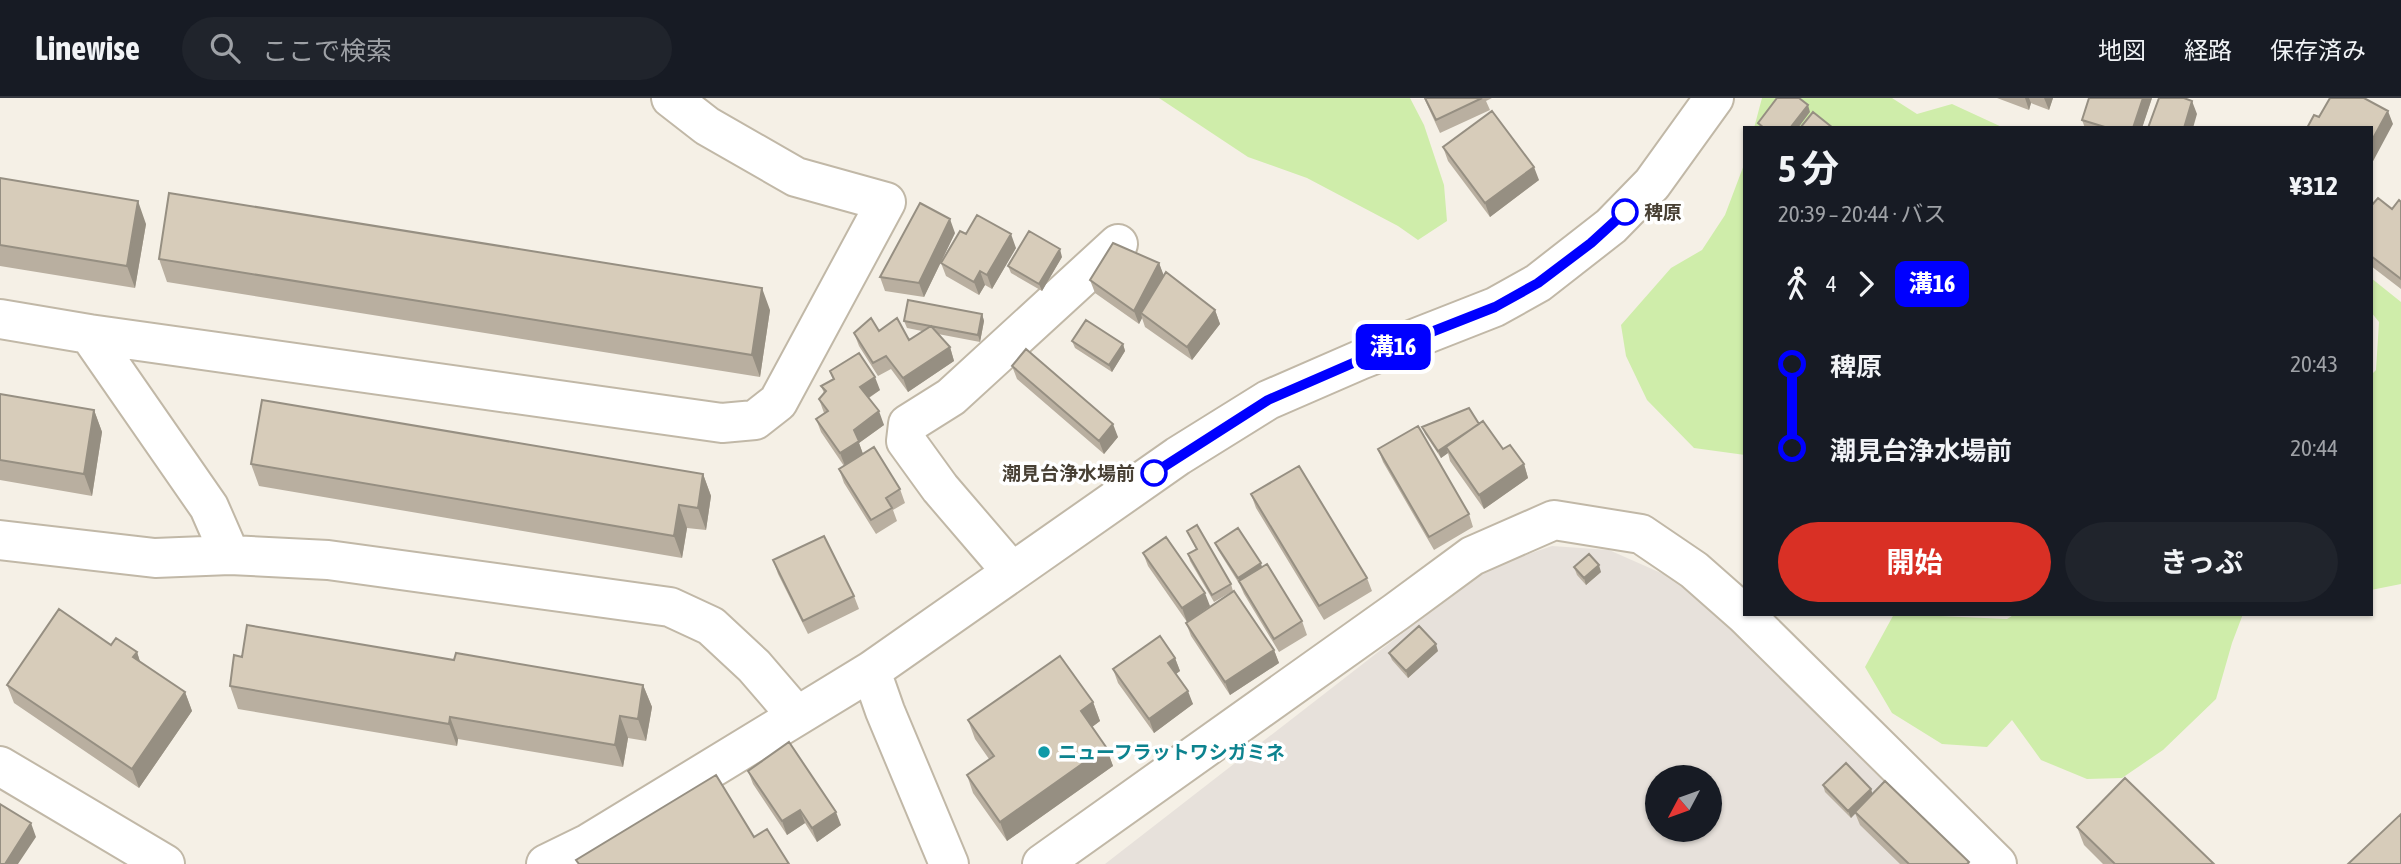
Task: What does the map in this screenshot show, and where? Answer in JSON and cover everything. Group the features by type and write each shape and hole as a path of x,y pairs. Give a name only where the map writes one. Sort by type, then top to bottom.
{"street":[{"path":"0,319 89,334 722,423 755,420 778,402 886,202 796,177 707,126 671,98"},
{"path":"545,864 589,844 871,671 1178,456 1268,400 1360,360 1495,307 1538,283 1611,226 1652,184 1714,98"},
{"path":"1012,572 940,488 906,441 908,424 951,397 1118,244"},
{"path":"89,334 209,507 230,555"},
{"path":"1042,864 1472,556 1554,520 1642,534 1694,570 1743,613"},
{"path":"0,540 155,558 230,555 328,560 670,607 711,626 754,666 797,716"},
{"path":"1746,616 1997,864"},
{"path":"871,671 949,864"},
{"path":"0,766 165,864"}],"shaded area":[{"path":"1552,546 1609,550 1686,584 1968,864 1105,864 1485,569"}],"green space":[{"path":"1159,98 1410,98 1424,125 1444,185 1447,221 1418,240 1398,226 1307,178 1248,157"},
{"path":"1762,98 1892,98 1917,114 1952,104 2000,126 1755,126"},
{"path":"1743,167 1743,455 1694,448 1647,400 1626,356 1621,325 1671,268 1702,250 1725,215"},
{"path":"2373,280 2401,302 2401,584 2373,590 2373,373 2376,370 2379,322 2373,314"},
{"path":"1893,616 2007,619 2012,616 2242,616 2216,699 2163,750 2122,778 2087,779 2041,760 2012,720 1987,747 1942,744 1892,713 1865,667"}],"building":[{"path":"1425,98 1482,98 1436,120"},
{"path":"1777,98 1799,98 1808,105 1792,126 1762,126 1758,123"},
{"path":"2089,98 2143,98 2134,126 2102,126 2082,120"},
{"path":"2159,98 2184,98 2192,101 2185,126 2149,126"},
{"path":"2330,98 2364,98 2388,111 2373,138 2373,126 2308,126 2314,115 2319,117"},
{"path":"1492,111 1534,167 1485,203 1443,147"},
{"path":"1813,112 1830,126 1802,126"},
{"path":"0,178 138,201 127,266 0,245"},
{"path":"169,193 762,288 752,355 159,259"},
{"path":"2378,198 2392,209 2399,200 2401,202 2401,279 2373,258 2373,204"},
{"path":"920,203 950,219 919,283 880,277"},
{"path":"977,215 1011,234 987,275 980,271 974,282 941,263 960,231 966,234"},
{"path":"1029,231 1060,249 1039,284 1008,266"},
{"path":"1113,243 1159,263 1134,311 1090,280"},
{"path":"1166,272 1215,310 1187,347 1141,313"},
{"path":"908,300 982,314 978,335 904,321"},
{"path":"871,318 879,331 897,318 909,340 931,326 950,347 903,378 886,356 873,363 854,333"},
{"path":"1086,320 1123,344 1109,365 1072,341"},
{"path":"1026,349 1113,424 1099,441 1012,366"},
{"path":"859,353 875,377 860,387 879,411 854,430 859,441 840,453 816,419 828,411 819,399 826,391 821,386 834,379 830,371"},
{"path":"0,394 94,410 84,474 0,460"},
{"path":"262,400 703,474 698,508 679,505 674,536 251,464"},
{"path":"1469,408 1479,424 1438,451 1422,427"},
{"path":"1483,421 1503,449 1510,445 1524,464 1479,495 1446,447"},
{"path":"1418,426 1469,514 1429,537 1378,449"},
{"path":"874,447 900,489 886,498 892,508 871,520 839,469"},
{"path":"1299,466 1367,578 1319,606 1251,494"},
{"path":"1197,525 1231,584 1212,595 1188,554 1197,549 1187,531"},
{"path":"1238,528 1261,563 1238,578 1215,543"},
{"path":"824,536 854,596 803,621 773,560"},
{"path":"1166,537 1205,593 1182,608 1143,553"},
{"path":"1589,554 1599,565 1584,578 1574,567"},
{"path":"1267,564 1302,621 1274,639 1239,581"},
{"path":"1234,591 1274,650 1225,682 1186,623"},
{"path":"59,609 111,645 116,638 137,652 133,657 185,692 132,769 7,685"},
{"path":"247,625 454,660 456,653 643,685 638,719 620,716 615,745 450,717 449,724 230,686 234,655 242,657"},
{"path":"1419,626 1436,644 1406,671 1389,653"},
{"path":"1160,636 1175,658 1168,663 1188,691 1149,719 1113,669"},
{"name":"ニューフラットワシガミネ","path":"1060,656 1093,702 1081,711 1106,747 1000,822 967,775 994,756 968,720"},
{"path":"789,742 836,812 812,828 800,810 782,821 748,771"},
{"path":"1846,763 1871,789 1848,811 1823,785"},
{"path":"716,775 754,837 767,829 789,864 579,864 576,860"},
{"path":"2125,778 2214,864 2115,864 2077,827"},
{"path":"1885,781 1969,862 1909,864 1855,812"},
{"path":"0,804 31,823 5,864 0,864"},
{"path":"2401,814 2401,864 2348,864"}],"bus line":[{"name":"溝16","path":"1154,473 1268,400 1360,360 1495,307 1538,283 1591,243 1625,212"}],"place":[{"name":"稗原","path":"1625,212"},
{"name":"潮見台浄水場前","path":"1154,473"},
{"name":"ニューフラットワシガミネ","path":"1044,752"}]}
